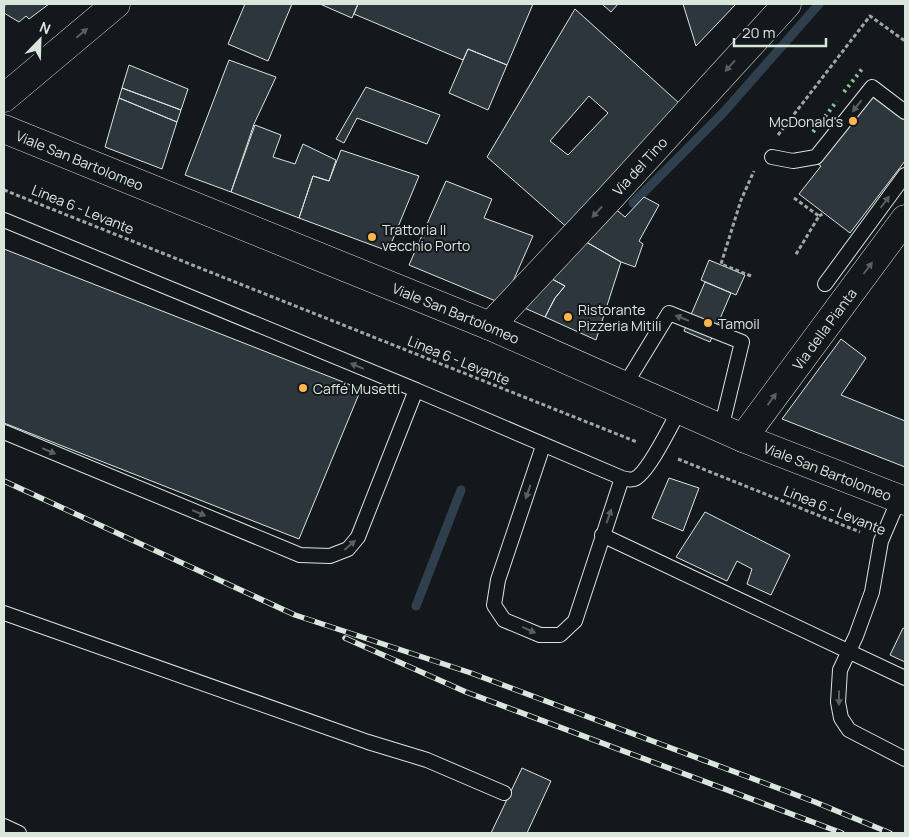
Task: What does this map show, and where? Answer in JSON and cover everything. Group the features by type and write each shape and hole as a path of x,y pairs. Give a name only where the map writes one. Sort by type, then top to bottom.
{"main road":[{"path":"4,98 116,4"},
{"name":"Via del Tino","path":"490,326 608,200 786,4"},
{"name":"Viale San Bartolomeo","path":"4,129 490,326 732,433 902,500"},
{"name":"Via della Pianta","path":"732,433 905,219"}],"lane":[{"path":"772,157 793,161 816,157 872,87 905,112"},
{"path":"825,284 905,175"},
{"path":"4,220 416,390 543,446 622,478 632,480 640,475 657,450 680,409"},
{"path":"625,385 669,313 742,342 732,433"},
{"path":"4,432 300,555 330,556 348,549 358,536 416,390"},
{"path":"543,446 498,580 494,605 504,620 540,635 560,635 575,621 622,478"},
{"path":"902,500 881,541 872,592 840,670 838,702 841,718 849,730 905,759"},
{"path":"602,535 905,678"},
{"path":"4,613 368,742 428,760 504,793"},
{"path":"4,826 20,833"}],"path":[{"path":"772,142 870,16 905,41"},
{"path":"752,276 721,264 741,200 755,169"},
{"name":"Linea 6 - Levante","path":"4,190 881,541"},
{"path":"794,198 820,216"},
{"path":"795,256 820,216 824,213"}],"building":[{"path":"5,4 49,4 29,19 26,16 19,22 4,13"},
{"path":"245,4 292,4 268,61 228,44"},
{"path":"320,4 358,4 352,18"},
{"path":"358,4 533,4 507,65 468,49 463,60 354,14"},
{"path":"602,4 618,4 611,12"},
{"path":"683,4 736,4 696,46"},
{"path":"575,9 680,104 570,230 487,157","holes":["589,96 608,113 568,155 550,141"]},
{"path":"468,49 507,65 488,110 449,93"},
{"path":"229,60 276,77 254,124 231,192 185,175"},
{"path":"129,65 188,89 181,110 122,88"},
{"path":"366,87 440,115 427,144 357,118 344,143 336,139"},
{"path":"122,88 181,110 177,122 119,98"},
{"path":"872,90 905,115 905,161 850,233 799,194 821,166 816,163"},
{"path":"119,98 177,122 162,169 105,147"},
{"path":"255,125 281,135 273,157 295,164 303,144 336,160 329,181 313,176 299,218 231,192"},
{"path":"341,150 419,176 388,251 299,218 313,176 329,181"},
{"path":"446,181 492,199 484,218 533,236 503,304 409,265"},
{"path":"644,197 659,205 639,241 643,244 635,267 621,262 581,239 612,206 625,217"},
{"path":"581,239 621,262 596,340 545,317 555,298 565,286 552,279"},
{"path":"4,249 361,389 299,539 4,423"},
{"path":"709,260 745,275 736,295 701,280"},
{"path":"552,279 565,286 555,298 545,317 520,306"},
{"path":"705,282 731,293 710,342 684,331"},
{"path":"841,339 866,358 841,395 905,421 905,467 782,419"},
{"path":"669,478 699,488 683,531 652,518"},
{"path":"705,512 790,555 771,595 747,584 752,569 737,561 727,581 676,557"},
{"path":"903,628 905,629 905,662 890,655"},
{"path":"522,768 551,781 527,833 491,833"}],"waterway":[{"path":"633,203 723,113 819,4"},
{"path":"416,606 461,490"}],"railway":[{"path":"4,481 295,615 471,673 815,802 890,833"},
{"path":"345,638 466,692 842,833"}],"hedge":[{"path":"844,92 862,69"},
{"path":"813,132 837,101"}],"place":[{"name":"McDonald's","path":"853,121"},
{"name":"Trattoria Il vecchio Porto","path":"372,237"},
{"name":"Ristorante Pizzeria Mitili","path":"568,317"},
{"name":"Tamoil","path":"708,323"},
{"name":"Caffé Musetti","path":"303,388"}]}
